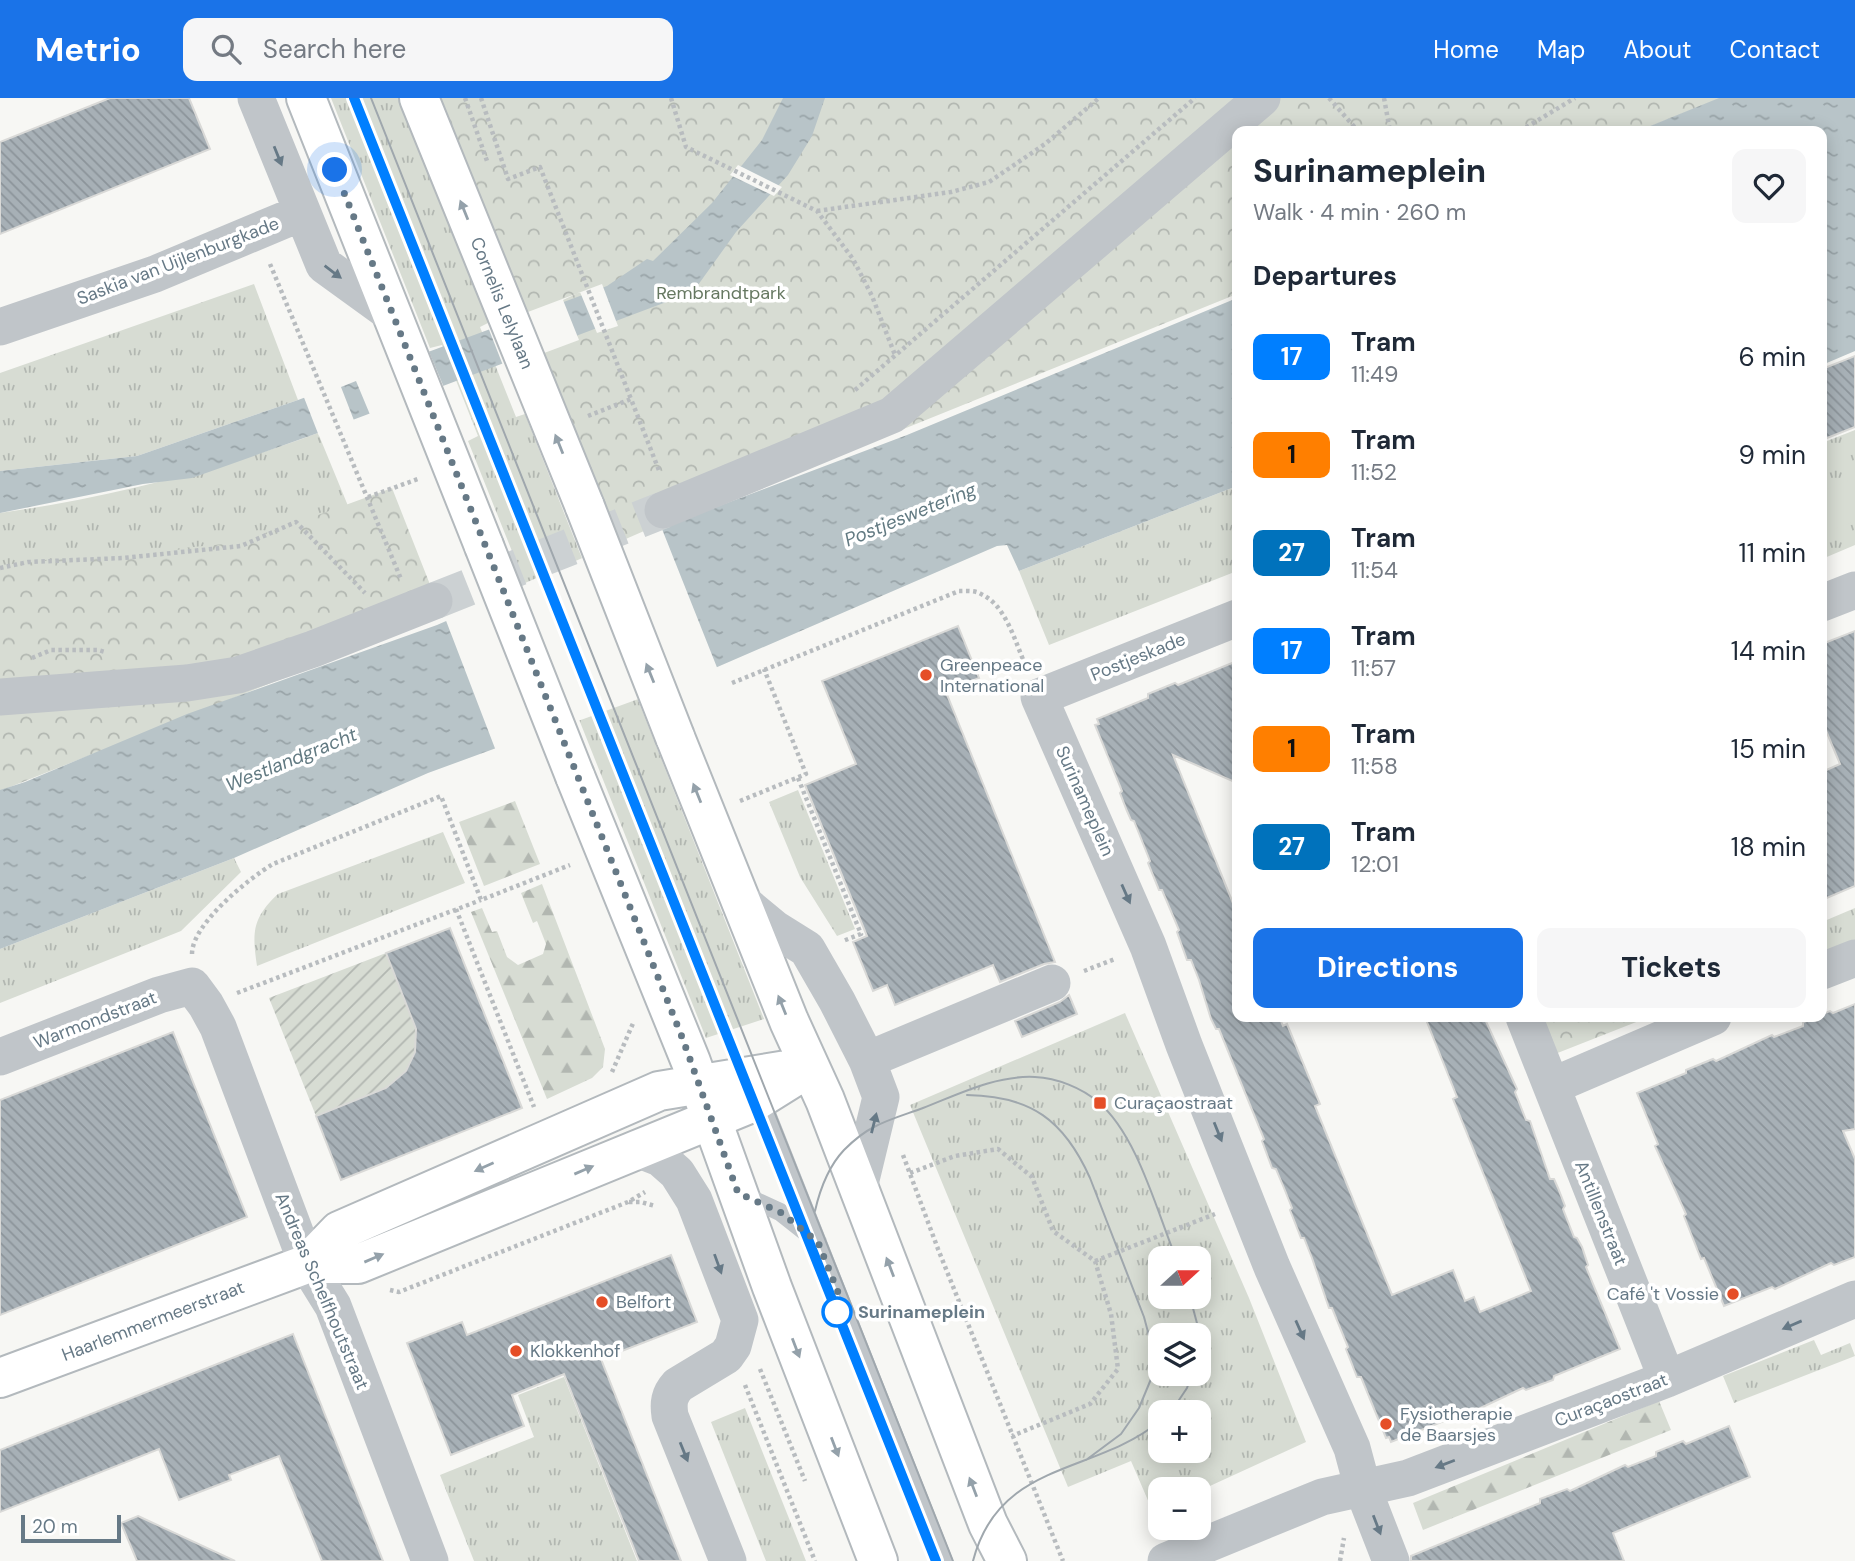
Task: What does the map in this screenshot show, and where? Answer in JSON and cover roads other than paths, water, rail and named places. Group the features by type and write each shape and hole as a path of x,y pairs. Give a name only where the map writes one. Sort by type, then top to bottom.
{"main road":[{"path":"306,98 699,1083 703,1123 738,1193 878,1561"},
{"name":"Cornelis Lelylaan","path":"419,98 740,900"},
{"path":"740,900 859,1188 1002,1557"},
{"path":"307,1264 358,1264 703,1123 756,1086 810,1067"},
{"path":"307,1264 339,1231 659,1091 699,1083 756,1086"},
{"name":"Haarlemmermeerstraat","path":"0,1378 307,1264"},
{"path":"850,1485 887,1561"}],"street":[{"path":"256,98 301,213"},
{"path":"668,508 892,415 1262,98"},
{"name":"Saskia van Uijlenburgkade","path":"0,327 155,274 301,213 324,265 393,316"},
{"path":"1827,601 1855,590"},
{"path":"0,697 187,683 239,675 434,601"},
{"name":"Postjeskade","path":"1039,697 1232,620"},
{"name":"Surinameplein","path":"1039,697 1149,946 1184,1045 1246,1202 1352,1448 1363,1489 1391,1561"},
{"path":"740,900 775,929 807,949 867,1060 881,1097 859,1188"},
{"path":"1827,969 1855,958"},
{"path":"867,1060 1052,983"},
{"name":"Warmondstraat","path":"0,1057 159,995 199,995"},
{"name":"Andreas Schelfhoutstraat","path":"199,995 218,1027 307,1264 333,1306 430,1561"},
{"name":"Antillenstraat","path":"1526,1022 1667,1379"},
{"path":"1552,1086 1701,1022"},
{"path":"694,1200 703,1123"},
{"path":"637,1149 660,1158 677,1173 694,1200 740,1320 733,1346 726,1356 678,1385 672,1392 669,1407 670,1416 728,1561"},
{"name":"Curaçaostraat","path":"1363,1489 1408,1478 1667,1379 1855,1298"},
{"path":"1166,1561 1322,1497 1363,1489"}],"lane":[{"path":"756,1086 944,1561"},
{"path":"738,1193 780,1212 818,1242"}],"water":[{"path":"783,98 825,98 812,136 788,175 736,232 693,292 192,478 143,484 0,513 0,471 137,456 298,400 607,286 647,259 653,261 712,203 762,140"},
{"path":"1719,98 1855,98 1855,351 1827,363 1827,126 1650,126"},
{"path":"1232,300 1232,488 1019,571 1007,545 997,546 715,668 428,773 234,858 0,949 0,790 187,714 437,625 658,529 907,435"}],"tunnel":[{"path":"434,601 663,510"}],"tram line":[{"path":"354,98 936,1561"},
{"name":"17","path":"354,98 936,1561"},
{"path":"371,98 953,1561"},
{"path":"815,1211 833,1164 847,1147 870,1129 992,1082 1035,1077 1077,1088 1098,1102 1112,1116 1135,1153 1171,1246"},
{"path":"967,1095 990,1096 1027,1106 1043,1115 1069,1141 1090,1178 1144,1317 1152,1347 1151,1379 1139,1408 1121,1434 1086,1460"},
{"path":"1193,1309 1197,1323"},
{"path":"1179,1400 1188,1386"},
{"path":"973,1561 986,1528 1004,1504 1026,1487 1052,1473 1107,1451 1148,1429"}],"place":[{"name":"Greenpeace International","path":"926,675"},
{"name":"Curaçaostraat","path":"1100,1103"},
{"name":"Café 't Vossie","path":"1733,1294"},
{"name":"Belfort","path":"602,1302"},
{"name":"Surinameplein","path":"837,1312"},
{"name":"Klokkenhof","path":"516,1351"},
{"name":"Fysiotherapie de Baarsjes","path":"1386,1424"}],"park label":[{"name":"Rembrandtpark","path":"721,293"}],"water label":[{"name":"Postjeswetering","path":"910,514"},
{"name":"Westlandgracht","path":"291,759"}]}
